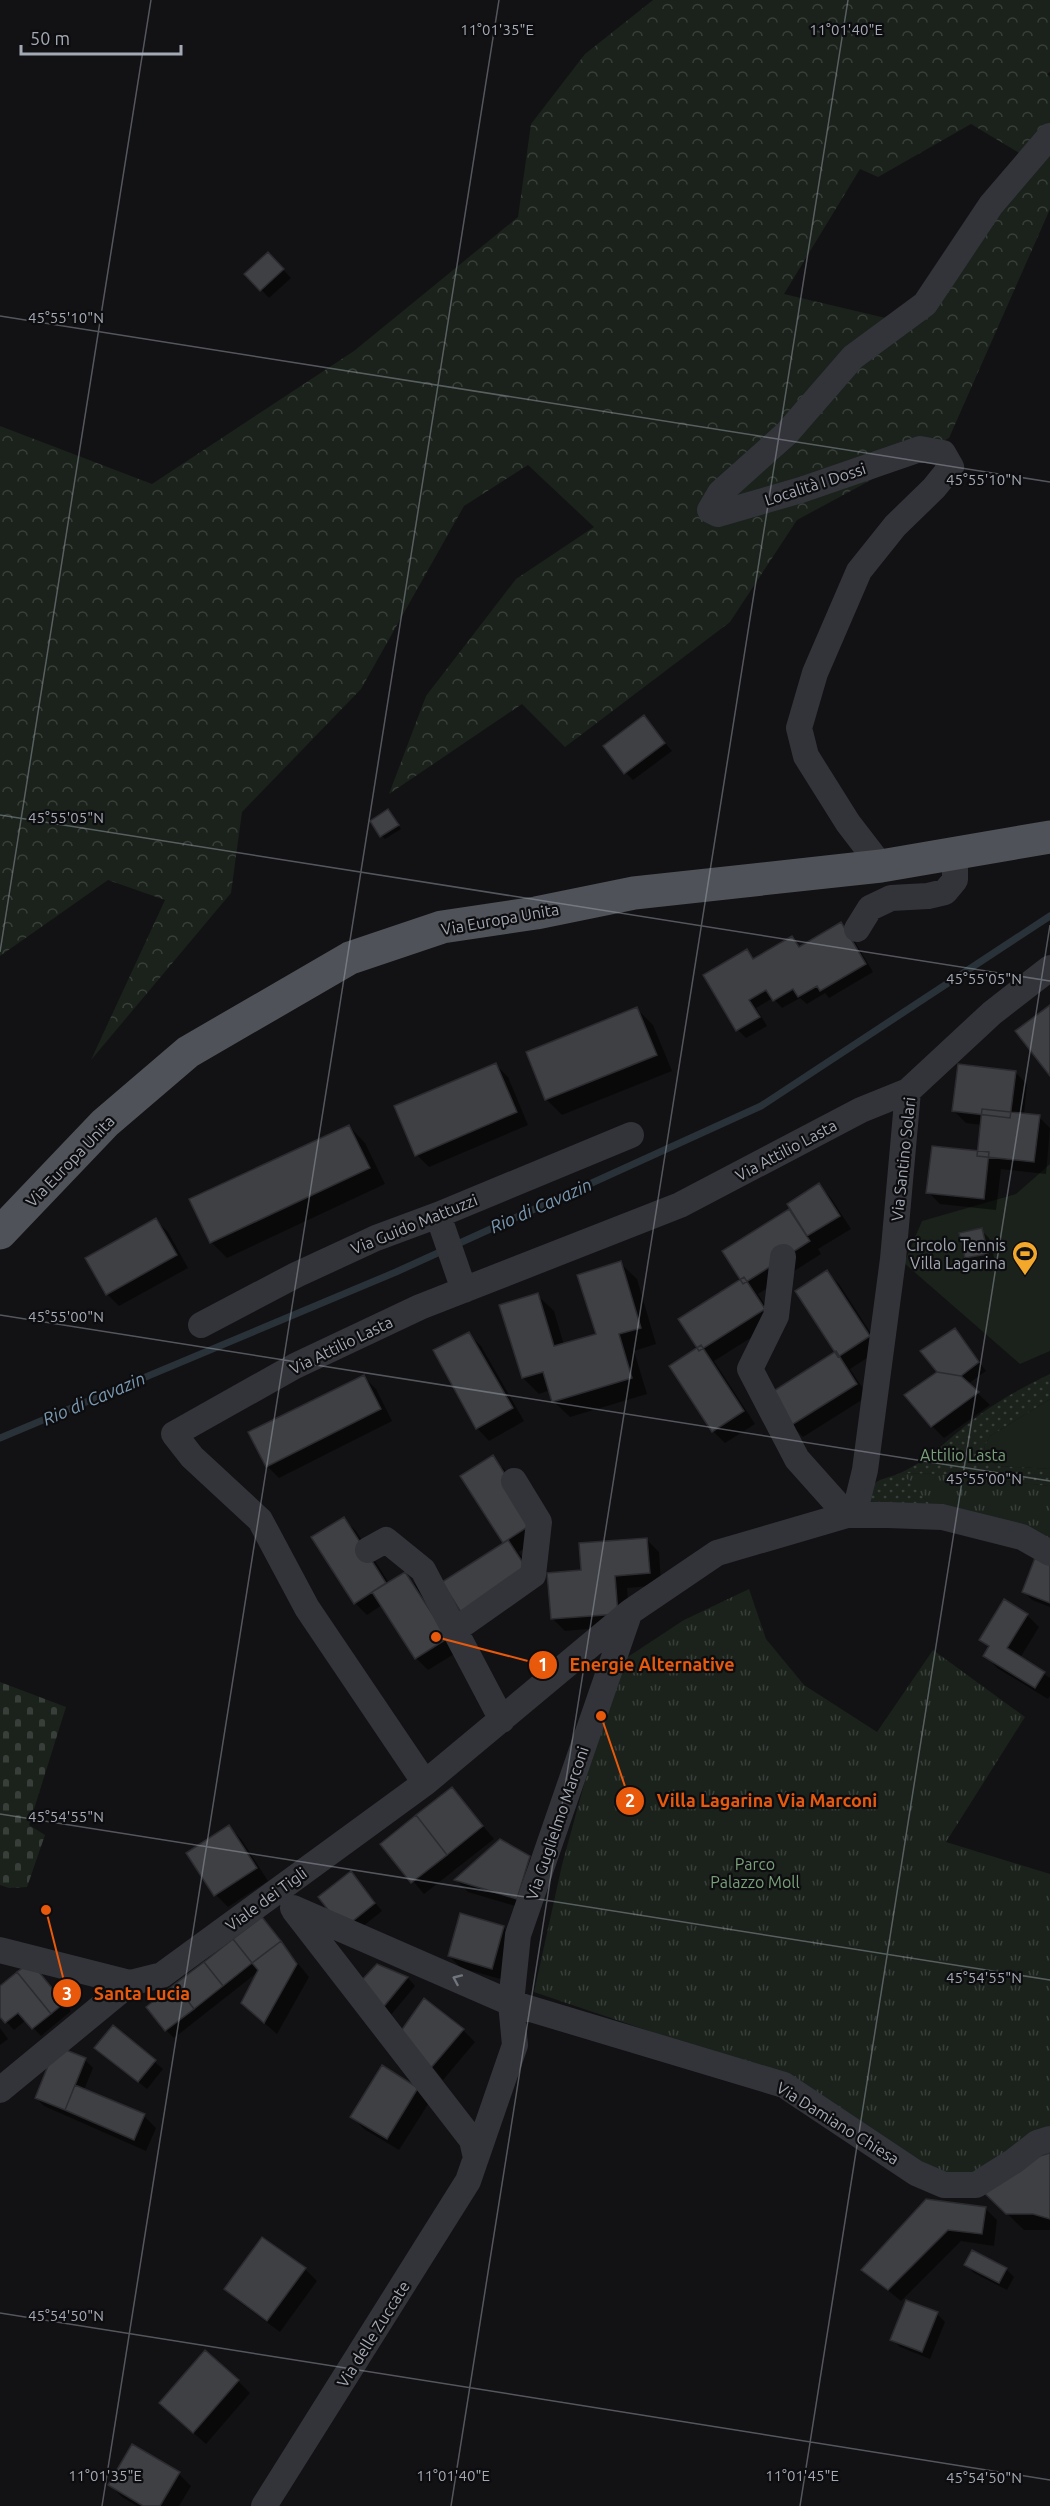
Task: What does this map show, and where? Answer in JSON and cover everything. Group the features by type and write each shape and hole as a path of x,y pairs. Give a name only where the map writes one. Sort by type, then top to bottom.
{"main road":[{"name":"Via Europa Unita","path":"0,1233 105,1123 188,1052 350,958 442,927 536,913 634,893 880,866 1050,837"}],"street":[{"name":"Località I Dossi","path":"880,866 848,823 806,756 800,728 815,673 859,571 895,526 934,488 951,467 943,453 921,449 801,490 718,514 710,510 720,493 788,433 853,357 925,304 991,205 1050,136"},
{"path":"857,929 870,908 891,897 928,896 945,892 955,880 955,853"},
{"name":"Via Santino Solari","path":"847,1515 857,1503 866,1470 893,1259 908,1091 992,1013 1050,968"},
{"name":"Via Attilio Lasta","path":"425,1783 307,1608 260,1520 192,1457 174,1434 295,1366 420,1307 680,1205 861,1110 908,1091"},
{"name":"Via Guido Mattuzzi","path":"201,1325 296,1275 376,1238 438,1215 631,1135"},
{"path":"438,1215 464,1290"},
{"path":"783,1257 776,1316 750,1369 766,1424 847,1515"},
{"path":"454,1630 533,1575 539,1522 514,1481"},
{"name":"Viale dei Tigli","path":"0,1950 130,1983 162,1976 286,1899 630,1612 717,1553 847,1515 942,1516 1022,1538 1050,1553"},
{"path":"368,1550 386,1540 423,1570 502,1720"},
{"name":"Via Guglielmo Marconi","path":"476,2158 515,2045 510,2003 518,1935 630,1612"},
{"path":"286,1899 510,2003"},
{"path":"286,1899 472,2140 476,2158"},
{"path":"0,2090 130,1983"},
{"name":"Via Damiano Chiesa","path":"510,2003 784,2085 916,2173 944,2185 976,2185 1037,2143 1050,2139"},
{"name":"Via delle Zuccate","path":"264,2506 468,2181 476,2158"}],"green space":[{"path":"653,0 1050,0 1050,72 1047,74 1050,77 1050,209 949,438 797,520 730,622 565,747 522,704 389,794 426,696 516,579 594,527 528,465 464,506 361,689 242,812 231,893 91,1060 165,900 108,880 0,956 0,426 152,484 354,351 518,217 531,124 585,54","holes":["971,124 1026,157 937,306 894,320 784,294 860,169 878,177"]},
{"path":"1050,1164 1050,1351 1020,1364 904,1263 922,1221 1016,1194"},
{"name":"Attilio Lasta","path":"1050,1374 1050,1399 990,1436 984,1447 987,1459 998,1466 1050,1469 1050,1486 941,1474 902,1473 933,1508 878,1508 867,1498 875,1483 911,1468 987,1410 1013,1393"},
{"path":"1050,1399 1050,1469 998,1466 987,1459 984,1447 990,1436"},
{"path":"901,1473 941,1474 1050,1486 1050,1543 933,1508"},
{"name":"Parco Palazzo Moll","path":"749,1589 766,1639 804,1685 877,1732 933,1650 1025,1717 946,1842 1050,1874 1050,2129 975,2173 934,2172 652,2032 534,1992 562,1865 617,1664 684,1620"},
{"path":"0,1682 66,1707 29,1825 45,1835 27,1887 9,1888 0,1885"}],"building":[{"path":"268,252 284,269 260,291 244,274"},
{"path":"644,715 665,743 624,774 603,746"},
{"path":"388,809 399,825 380,837 370,821"},
{"path":"841,922 866,964 820,991 817,986 798,997 793,989 773,1001 766,990 749,1000 760,1017 736,1031 703,975 747,949 753,959 792,936 799,947"},
{"path":"1050,1005 1050,1076 1015,1031"},
{"path":"637,1007 657,1055 545,1100 526,1052"},
{"path":"496,1063 517,1112 415,1156 394,1106"},
{"path":"958,1064 1016,1071 1010,1118 952,1111"},
{"path":"982,1109 1040,1115 1034,1162 977,1156"},
{"path":"349,1125 370,1168 210,1243 189,1199"},
{"path":"932,1146 989,1152 984,1199 926,1193"},
{"path":"819,1183 840,1216 807,1236 787,1204"},
{"path":"789,1209 810,1241 743,1284 722,1251"},
{"path":"156,1218 177,1255 106,1295 85,1258"},
{"name":"Circolo Tennis Villa Lagarina","path":"982,1228 988,1254 965,1258 959,1233"},
{"path":"621,1261 641,1328 619,1334 632,1378 552,1402 543,1372 522,1378 499,1305 538,1293 554,1346 596,1334 577,1275"},
{"path":"827,1270 870,1336 838,1357 795,1291"},
{"path":"744,1277 765,1309 699,1351 678,1319"},
{"path":"955,1328 979,1362 961,1376 937,1372 920,1351"},
{"path":"469,1332 513,1408 476,1429 433,1350"},
{"path":"701,1345 744,1411 712,1432 669,1366"},
{"path":"836,1351 857,1384 790,1426 769,1394"},
{"path":"937,1372 961,1376 979,1392 931,1427 904,1395"},
{"path":"364,1375 381,1409 266,1467 248,1432"},
{"path":"493,1455 535,1522 503,1543 460,1476"},
{"path":"344,1517 386,1583 354,1604 311,1537"},
{"path":"647,1538 650,1573 615,1576 618,1614 551,1619 547,1573 581,1570 579,1543"},
{"path":"508,1540 529,1572 462,1614 442,1582"},
{"path":"1035,1558 1050,1564 1050,1603 1022,1592"},
{"path":"405,1572 448,1638 415,1659 372,1592"},
{"path":"1004,1599 1028,1614 1007,1648 1045,1672 1035,1688 983,1656 989,1646 979,1640"},
{"path":"452,1787 483,1826 447,1855 416,1815"},
{"path":"416,1815 447,1855 411,1883 380,1844"},
{"path":"229,1825 257,1868 214,1896 186,1853"},
{"path":"500,1839 530,1856 517,1899 454,1880"},
{"path":"351,1871 375,1903 343,1929 318,1897"},
{"path":"460,1913 504,1926 492,1969 448,1956"},
{"path":"262,1917 281,1941 252,1963 233,1939"},
{"path":"233,1939 252,1963 223,1986 204,1962"},
{"path":"281,1941 297,1964 264,2023 241,2003 258,1970 252,1963"},
{"path":"31,1962 64,2003 51,2014 17,1972"},
{"path":"204,1962 223,1986 194,2009 175,1984"},
{"path":"377,1964 408,1977 381,2010 359,1983"},
{"path":"17,1972 51,2014 32,2029 18,2013 5,2023 0,2017 0,1986"},
{"path":"175,1984 194,2009 165,2031 146,2007"},
{"path":"424,1998 464,2029 430,2069 401,2031"},
{"path":"113,2025 156,2060 138,2082 94,2048"},
{"path":"56,2046 86,2058 65,2110 35,2098"},
{"path":"382,2065 418,2088 387,2139 350,2117"},
{"path":"75,2085 145,2114 134,2140 65,2110"},
{"path":"1050,2153 1050,2219 1033,2214 1006,2214 977,2186 1030,2159"},
{"path":"926,2199 986,2207 982,2234 948,2230 888,2290 861,2270"},
{"path":"262,2237 306,2268 267,2321 224,2289"},
{"path":"972,2250 1007,2268 999,2283 964,2265"},
{"path":"906,2300 938,2312 922,2352 890,2340"},
{"path":"205,2350 239,2380 193,2433 159,2403"},
{"path":"132,2444 180,2472 160,2506 143,2506 108,2485"}],"waterway":[{"name":"Rio di Cavazin","path":"0,1438 396,1272 761,1106 1050,916"}],"place":[{"name":"Circolo Tennis Villa Lagarina","path":"1025,1277"},
{"name":"Energie Alternative","path":"436,1637"},
{"name":"Villa Lagarina Via Marconi","path":"601,1716"},
{"name":"Santa Lucia","path":"46,1910"}]}
